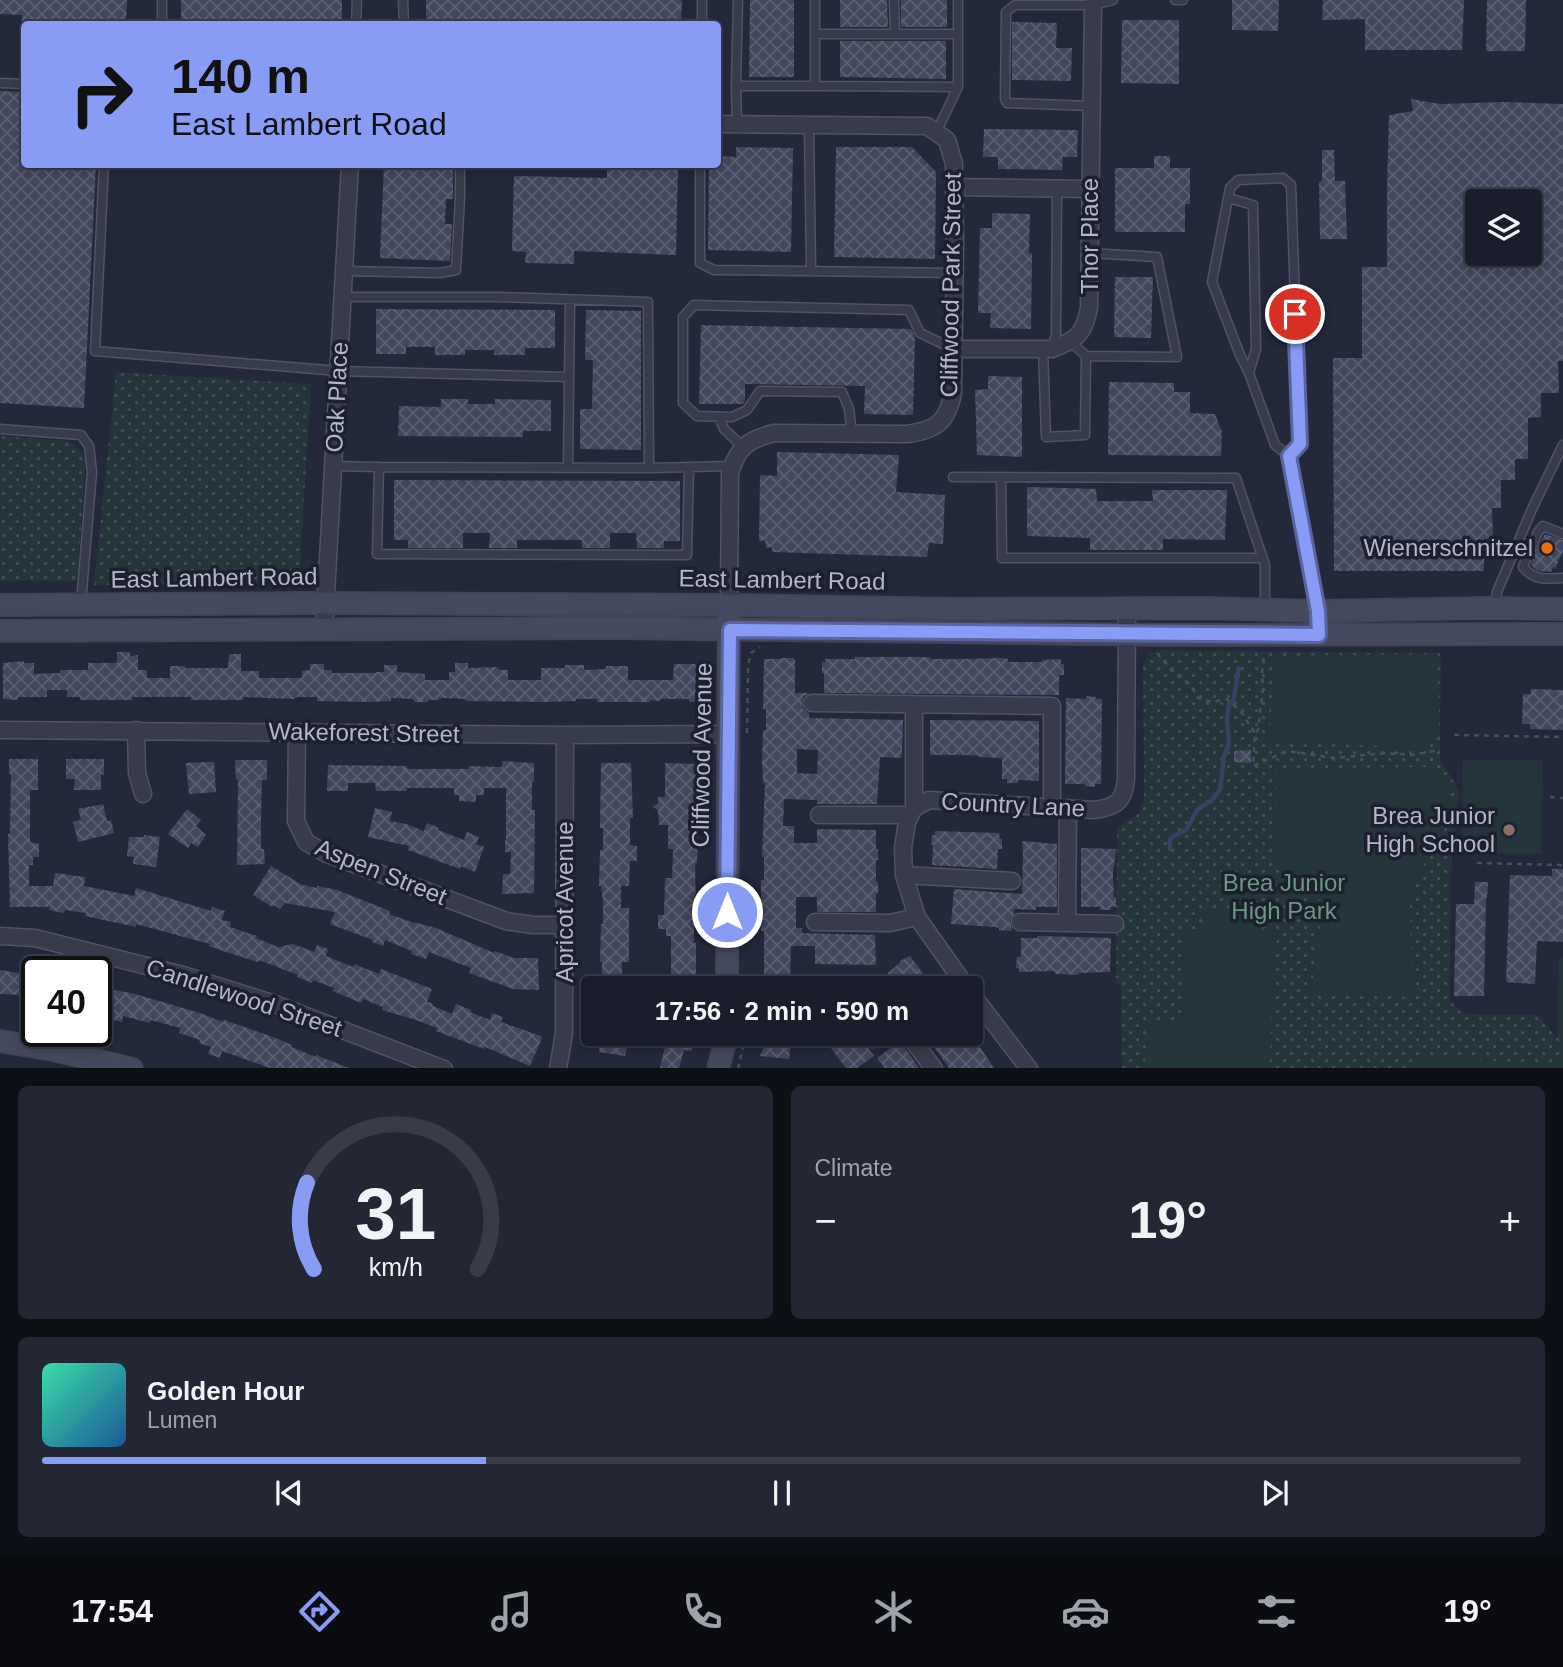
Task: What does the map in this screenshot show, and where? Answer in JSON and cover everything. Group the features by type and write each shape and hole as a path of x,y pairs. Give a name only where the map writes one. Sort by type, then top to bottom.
{"main road":[{"name":"East Lambert Road","path":"0,605 325,603 1318,611 1563,609"},
{"name":"Cliffwood Avenue","path":"727,976 729,605"},
{"path":"1318,611 1319,635"},
{"name":"East Lambert Road","path":"0,631 617,628 1127,634 1563,634"},
{"path":"0,1041 54,1050 128,1068"},
{"path":"718,1068 723,1046"}],"street":[{"name":"Thor Place","path":"1070,341 1086,325 1090,308 1093,5"},
{"path":"721,124 927,126 936,133"},
{"name":"Cliffwood Park Street","path":"743,446 757,437 774,433 924,432 938,424 950,409 953,393 955,273 954,164 947,140 936,133"},
{"name":"Oak Place","path":"324,630 350,168"},
{"path":"954,187 1090,189"},
{"path":"953,349 1048,349 1070,341"},
{"path":"729,605 730,473 734,459 743,446"},
{"name":"Country Lane","path":"959,976 917,918 904,875 903,848 907,821 912,811 929,800 1094,810 1118,803 1125,791 1127,608"},
{"path":"812,703 1052,706 1067,923"},
{"path":"818,815 912,811 914,704"},
{"name":"Wakeforest Street","path":"0,730 565,736 728,734"},
{"path":"136,730 137,774 143,794"},
{"name":"Aspen Street","path":"297,732 296,821 306,842 325,853 506,921 533,925 565,925"},
{"name":"Apricot Avenue","path":"558,1068 564,1033 565,736"},
{"path":"904,875 1012,881"},
{"path":"815,922 890,923 917,918"},
{"path":"1020,922 1115,924"},
{"name":"Candlewood Street","path":"0,936 34,938 183,975 275,1004 440,1068"},
{"name":"Country Lane","path":"983,1008 1028,1068"},
{"path":"917,1046 933,1068"}],"lane":[{"path":"162,0 162,21"},
{"path":"356,21 357,0"},
{"path":"403,0 404,21"},
{"path":"702,0 702,21"},
{"path":"737,0 737,124"},
{"path":"815,0 815,86"},
{"path":"894,0 895,34"},
{"path":"936,133 958,86 958,0"},
{"path":"1091,106 1007,103 1006,12 1015,5 1093,5 1113,0"},
{"path":"1175,0 1183,0"},
{"path":"815,34 958,34"},
{"path":"0,83 21,84"},
{"path":"736,86 958,86"},
{"path":"810,125 811,270"},
{"path":"104,168 95,351 339,371 569,377"},
{"path":"345,271 456,270 460,168"},
{"path":"699,168 700,263 714,270 955,273"},
{"path":"1289,456 1300,444 1290,185 1283,178 1238,180 1230,188 1212,282 1275,445 1289,456 1318,611"},
{"path":"1057,189 1056,334 1048,349 1046,437 1085,435 1086,355"},
{"path":"1228,198 1252,205 1256,349 1249,373"},
{"path":"1070,341 1086,355 1177,357 1157,257 1090,253"},
{"path":"342,296 648,302 649,468"},
{"path":"568,468 570,300"},
{"path":"852,434 849,409 842,392 760,391 747,410 732,417 698,416 683,403 683,317 694,305 909,310 920,333 953,349"},
{"path":"719,417 724,429 743,446"},
{"path":"0,429 80,435 89,446 92,472 81,606"},
{"path":"1496,608 1497,592 1563,445"},
{"path":"332,466 732,466"},
{"path":"379,467 377,554 687,555 689,467"},
{"path":"953,477 1236,478 1265,565 1265,610"},
{"path":"1001,477 1002,558 1263,558"},
{"path":"1533,544 1543,526 1563,534"},
{"path":"1527,556 1523,567 1535,578 1563,578"}],"path":[{"path":"1155,649 1172,671 1191,685 1198,698 1212,702 1227,699 1242,713 1255,733"},
{"path":"1262,650 1263,689 1258,730 1255,733 1253,765 1287,751 1334,758 1387,753 1411,755 1440,750"},
{"path":"1454,735 1563,737"},
{"path":"1550,797 1563,797"},
{"path":"1477,863 1563,865"},
{"path":"738,1068 743,1046"}],"green space":[{"path":"116,372 311,384 299,582 94,585"},
{"path":"0,436 68,441 83,455 86,462 77,581 0,581"},
{"name":"Brea Junior High Park","path":"1158,650 1441,653 1440,759 1459,790 1451,870 1450,1000 1463,1014 1540,1015 1556,1038 1563,1038 1563,1068 1122,1068 1121,986 1116,983 1117,828 1140,813 1144,797 1143,664 1149,654"},
{"path":"1438,654 1439,733 1426,748 1269,741 1275,656"},
{"path":"1463,760 1543,760 1542,854 1462,853"},
{"path":"1431,767 1445,779 1448,802 1410,900 1412,997 1311,992 1323,903 1276,861 1277,769"},
{"path":"1204,908 1251,908 1251,933 1277,933 1270,1068 1145,1068 1147,1021 1182,1021 1182,929 1204,930"},
{"path":"1559,958 1563,958 1563,1038 1557,1038"},
{"path":"1413,1056 1563,1065 1563,1068 1413,1068"}],"building":[{"path":"0,0 127,0 126,21 22,21 22,15 0,14"},
{"path":"181,0 342,0 342,21 181,20"},
{"path":"426,0 682,0 681,21 426,21"},
{"path":"750,0 794,0 794,77 749,77"},
{"path":"840,0 887,0 888,27 840,27"},
{"path":"901,0 947,0 947,27 901,27"},
{"path":"1232,0 1279,0 1278,31 1232,30"},
{"path":"1323,0 1464,0 1462,50 1365,50 1365,19 1322,20"},
{"path":"1487,0 1526,0 1525,51 1486,51"},
{"path":"1122,20 1179,20 1179,84 1121,83"},
{"path":"1012,22 1057,23 1056,48 1072,48 1071,81 1012,80"},
{"path":"840,41 946,41 946,79 840,77"},
{"path":"0,91 21,92 21,168 96,168 84,408 0,403"},
{"path":"1411,99 1440,104 1563,104 1563,361 1558,361 1559,393 1541,393 1541,417 1528,418 1528,459 1515,459 1515,480 1501,480 1501,508 1492,508 1493,539 1484,539 1484,571 1334,571 1333,358 1362,358 1362,267 1387,267 1389,115 1413,111"},
{"path":"984,129 1078,130 1077,157 1063,157 1062,170 998,169 998,157 983,157"},
{"path":"736,147 793,148 791,252 708,250 709,168 721,168 721,156 736,157"},
{"path":"836,147 912,147 936,172 935,259 834,257"},
{"path":"1322,150 1334,150 1335,181 1345,181 1347,239 1320,239 1319,182 1322,181"},
{"path":"1154,156 1170,156 1170,168 1190,168 1190,204 1185,204 1185,232 1115,232 1115,168 1154,168"},
{"path":"384,168 453,168 453,199 446,199 445,224 452,224 450,261 380,258"},
{"path":"607,168 678,168 676,255 574,251 574,264 525,263 526,252 512,251 514,176 607,178"},
{"path":"992,213 1030,214 1031,329 990,328 991,313 978,313 980,228 992,228"},
{"path":"1115,277 1153,277 1151,338 1114,337"},
{"path":"376,309 555,310 555,348 525,348 525,355 494,355 494,350 465,350 465,355 435,355 435,347 406,347 406,354 376,354"},
{"path":"586,310 641,311 641,450 580,449 580,409 592,409 593,360 585,360"},
{"path":"701,325 911,329 915,337 913,415 864,414 865,386 745,384 743,404 699,404"},
{"path":"988,376 1022,377 1022,457 977,455 975,390 988,389"},
{"path":"1109,382 1174,383 1174,392 1190,392 1190,413 1215,414 1222,432 1221,456 1108,455"},
{"path":"441,399 468,399 468,404 495,404 495,399 551,400 551,431 523,431 523,437 398,436 399,406 441,407"},
{"path":"777,452 899,455 896,492 945,495 943,544 929,543 927,557 772,552 772,547 766,548 765,540 759,541 760,475 777,476"},
{"path":"394,480 680,481 680,541 664,541 664,548 637,548 636,533 610,533 610,548 582,548 582,540 517,540 517,548 489,548 490,533 463,533 463,548 408,548 408,540 394,540"},
{"path":"1027,487 1096,489 1097,501 1153,501 1152,490 1227,490 1225,540 1163,539 1163,550 1090,550 1090,538 1027,536"},
{"name":"Wienerschnitzel","path":"1545,534 1563,540 1563,551 1551,572 1538,571 1531,565 1533,556 1529,550 1537,549"},
{"path":"117,652 130,652 130,656 138,655 138,670 147,670 147,678 170,678 170,666 228,668 229,654 241,654 241,671 259,671 259,678 302,678 302,671 310,670 310,664 324,664 324,670 332,670 332,673 376,673 384,672 384,665 397,665 397,672 425,674 425,680 449,680 449,672 455,672 455,663 468,663 468,668 496,667 508,670 508,680 541,680 541,668 584,665 584,670 628,666 628,680 673,680 674,664 698,664 697,673 703,673 703,702 689,702 689,699 597,702 597,699 576,699 545,702 466,701 444,698 415,702 413,699 391,698 391,701 369,702 317,701 317,697 191,700 191,697 132,697 132,700 80,700 80,697 67,697 67,690 47,690 47,697 3,699 3,663 24,661 34,663 34,674 60,673 60,670 88,670 88,663 117,663"},
{"path":"1001,658 1008,659 1008,662 1061,659 1064,675 1059,675 1059,695 824,693 822,662 825,662 825,659"},
{"path":"764,659 795,660 795,693 809,693 803,697 802,704 803,709 809,713 809,718 903,720 901,758 880,757 877,804 817,804 817,800 784,799 783,826 794,826 794,843 817,843 817,829 876,830 876,912 817,912 817,897 796,897 796,928 802,928 802,933 875,935 876,965 815,964 815,946 791,946 790,976 764,976 761,880 764,880","holes":["797,749 818,750 817,774 797,773"]},
{"path":"1531,689 1563,690 1563,730 1530,729 1530,724 1522,724 1523,694 1531,694"},
{"path":"1086,696 1102,699 1101,784 1095,784 1095,787 1065,784 1066,698 1086,699"},
{"path":"930,720 1039,721 1039,781 1018,780 1018,783 1007,783 1007,779 1002,779 1002,758 930,755"},
{"path":"1251,750 1251,763 1234,762 1234,751"},
{"path":"9,759 38,759 38,790 30,790 30,842 39,844 39,857 33,857 33,865 29,865 29,886 53,886 55,873 85,877 84,886 134,896 136,888 211,911 212,907 225,911 222,920 231,922 230,927 278,947 293,944 314,952 317,945 328,949 326,956 353,967 354,964 379,974 381,969 432,989 427,1002 452,1014 456,1004 490,1020 492,1013 503,1017 501,1022 541,1036 530,1066 485,1047 484,1049 436,1031 437,1028 416,1020 382,1010 383,1007 363,999 361,1003 333,991 334,988 313,980 312,983 259,960 258,962 229,953 209,946 210,944 136,924 136,927 85,916 86,913 65,910 64,913 49,910 49,907 10,907"},
{"path":"66,759 104,759 101,790 74,790 75,779 66,779"},
{"path":"235,760 267,760 267,780 262,780 261,812 261,849 264,849 265,864 237,865 238,780"},
{"path":"502,761 534,763 534,893 502,894 503,874 510,874 511,852 505,852 506,788 484,788 484,795 476,795 476,802 459,801 459,795 454,795 454,788 376,791 375,783 348,783 348,791 327,791 328,765 469,769 469,766 502,767"},
{"path":"214,762 216,792 189,794 186,763"},
{"path":"601,763 631,763 633,818 630,818 630,845 637,846 637,861 630,861 629,886 621,886 621,908 629,908 629,962 622,962 622,976 602,976 600,962 603,902 599,886 603,828 600,828"},
{"path":"665,763 697,764 697,810 694,810 694,832 698,832 695,863 694,976 671,976 671,936 666,936 666,929 658,929 658,915 664,915 665,878 672,878 673,849 668,849 668,825 659,825 658,810 653,807 658,803 658,797 665,797"},
{"path":"103,804 107,821 111,820 114,833 78,842 73,822 81,820 78,809"},
{"path":"375,808 392,812 390,821 424,831 427,823 464,840 467,832 479,837 476,844 484,847 475,872 408,850 409,846 368,837"},
{"path":"187,809 201,820 196,826 206,835 198,847 191,843 188,848 168,834"},
{"path":"935,831 999,833 1002,849 998,849 997,869 932,865 931,845"},
{"path":"129,837 160,837 156,867 133,864 134,857 127,856"},
{"path":"1022,841 1057,844 1057,907 1014,909 1010,921 1012,931 951,924 954,889 1022,894"},
{"path":"1081,848 1116,849 1113,874 1116,907 1111,907 1111,910 1081,907"},
{"path":"271,866 302,885 337,890 390,911 389,914 436,928 494,953 495,951 513,958 538,958 539,990 513,989 469,973 471,968 429,952 426,959 385,940 383,946 372,942 373,940 330,924 335,912 285,903 280,909 274,905 272,907 253,895"},
{"path":"1552,869 1563,869 1563,942 1537,941 1535,984 1506,982 1510,875 1552,876"},
{"path":"1475,882 1488,882 1484,996 1454,996 1456,904 1474,904"},
{"path":"1021,938 1111,938 1110,972 1079,975 1056,974 1054,971 1019,972 1019,968 1016,968 1017,957 1021,957"},
{"path":"910,956 925,976 884,976 900,961"},
{"path":"0,970 21,973 21,995 0,994"},
{"path":"114,990 200,1013 223,1022 224,1020 349,1068 270,1068 222,1051 220,1058 208,1054 211,1047 199,1043 200,1040 179,1033 180,1028 123,1016 122,1022 112,1020"},
{"path":"600,1046 634,1046 627,1047 625,1056 599,1052"},
{"path":"693,1046 692,1051 684,1050 679,1068 660,1068 663,1047"},
{"path":"764,1046 791,1046 789,1059 760,1056"},
{"path":"829,1046 867,1046 874,1056 857,1068 846,1068"},
{"path":"894,1046 904,1046 919,1068 885,1068 877,1058"},
{"path":"933,1046 979,1046 994,1068 949,1068"}],"waterway":[{"path":"1170,849 1172,837 1186,830 1198,809 1212,800 1220,790 1224,757 1229,743 1229,704 1233,703 1239,668"}],"place":[{"name":"Wienerschnitzel","path":"1547,548"},
{"name":"Brea Junior High School","path":"1509,830"}],"route":[{"path":"727,912 730,630 1319,635 1318,611 1289,456 1300,444 1295,314"}]}
